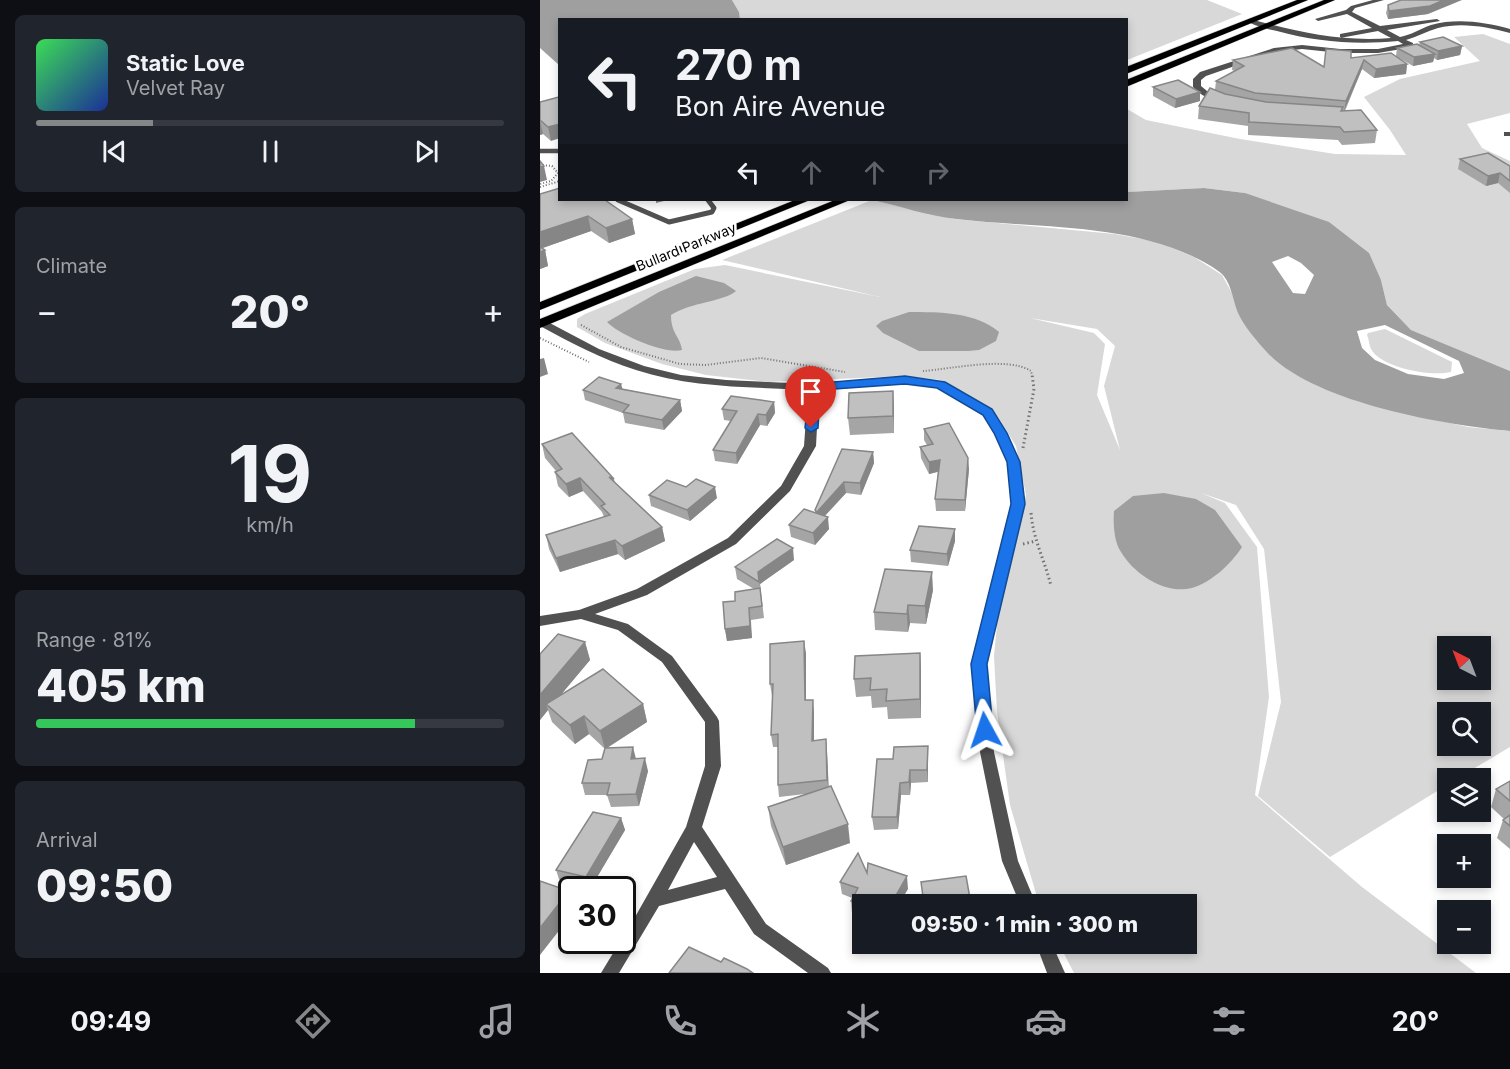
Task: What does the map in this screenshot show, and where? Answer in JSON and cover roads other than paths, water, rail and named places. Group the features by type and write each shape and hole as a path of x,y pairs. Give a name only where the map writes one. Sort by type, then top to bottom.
{"main road":[{"path":"1128,69 1304,0"},
{"path":"1128,83 1331,0"},
{"name":"Bullard Parkway","path":"540,306 802,201"},
{"name":"Bullard Parkway","path":"541,323 840,201"}],"street":[{"path":"1318,19 1348,12 1353,7 1381,0"},
{"path":"1348,12 1382,28 1410,45"},
{"path":"1255,20 1334,44 1347,44 1347,39"},
{"path":"1347,39 1382,28 1429,21 1462,20 1510,26"},
{"path":"1271,25 1347,39 1400,39 1446,24 1481,25 1510,31"},
{"path":"1230,102 1204,93 1197,87 1197,79 1203,74 1274,50 1302,47 1340,51 1378,51 1410,45"},
{"path":"541,323 595,351 640,368 681,378 726,383 814,387 905,380 940,385 987,412 1001,433 1014,462 1018,504 979,664 987,752 1010,861 1024,894"},
{"path":"540,621 581,614 642,592 732,541 786,488 810,446 814,387"},
{"path":"581,614 623,627 667,658 712,721 713,766 694,828 654,901 610,973"},
{"path":"694,828 760,929 822,973"},
{"path":"654,901 729,881"},
{"path":"1048,954 1056,973"}],"lane":[{"path":"1410,45 1420,43"},
{"path":"540,151 558,151"},
{"path":"620,201 669,222 712,212 714,208 709,201"}]}
